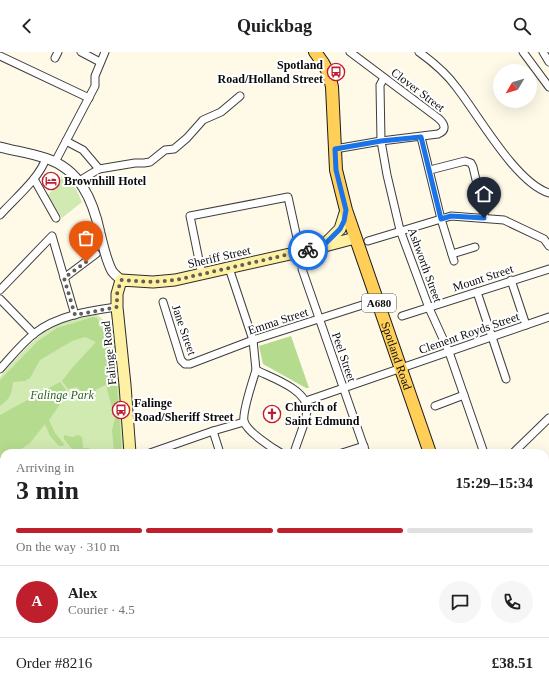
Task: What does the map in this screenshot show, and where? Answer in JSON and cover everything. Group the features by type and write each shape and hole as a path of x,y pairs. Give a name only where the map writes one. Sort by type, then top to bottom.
{"main road":[{"name":"Spotland Road","path":"314,52 323,63 329,74 332,87 336,170 346,210 429,449"},
{"path":"321,248 340,229 346,210"},
{"name":"Sheriff Street","path":"121,280 153,282 176,280 321,248 355,238"},
{"name":"Falinge Road","path":"121,280 117,294 117,307 130,449"}],"street":[{"path":"81,52 100,62"},
{"path":"55,162 95,86 95,76 105,52"},
{"name":"Clover Street","path":"350,52 441,121 444,126 444,130 438,134 421,137"},
{"path":"419,52 434,63 456,86 506,157 523,176 542,191 549,193"},
{"path":"523,52 549,87"},
{"path":"543,52 549,62"},
{"path":"0,56 88,98"},
{"name":"Ashworth Street","path":"384,78 380,85 381,141 387,175 400,230 429,308 449,352 483,449"},
{"path":"79,182 99,169 150,162 165,150 174,149 180,145 203,120 221,112 240,96"},
{"path":"335,149 381,141 421,137 441,219 453,258 475,247"},
{"path":"66,141 82,150 99,169"},
{"path":"0,147 46,158 55,162 71,173 87,192 93,205 112,272 121,280"},
{"path":"0,215 34,179 43,166 46,158"},
{"path":"430,170 466,161 470,163 473,167 484,218"},
{"path":"34,179 56,218"},
{"path":"202,275 190,216 288,197 297,238"},
{"path":"368,241 400,230 451,216 504,220 544,240 549,246"},
{"path":"0,290 52,236 75,315"},
{"path":"64,278 96,254"},
{"path":"229,268 253,340 256,370 244,414 244,422 252,432 275,449"},
{"name":"Peel Street","path":"302,269 365,449"},
{"name":"Mount Street","path":"402,316 549,269"},
{"path":"511,280 526,325"},
{"path":"478,292 506,379"},
{"path":"0,298 34,334"},
{"name":"Emma Street","path":"185,364 190,364 253,340 320,320 378,300"},
{"name":"Jane Street","path":"163,302 181,360 185,364"},
{"path":"0,369 34,334 52,322 75,315 117,307"},
{"name":"Clement Royds Street","path":"306,401 549,318"},
{"path":"256,370 299,392 306,401 307,412 295,449"},
{"path":"435,406 464,395"},
{"path":"517,449 549,418"},
{"path":"161,449 244,422"},
{"path":"213,431 219,449"}],"green space":[{"path":"61,176 76,189 82,202 62,218 48,195 61,180"},
{"name":"Falinge Park","path":"97,315 115,329 124,449 0,449 0,377 26,348 41,335 57,325"},
{"path":"93,317 97,318 99,322 98,325 106,332 110,329 113,331 122,449 114,449 112,430 115,419 106,385 97,389 92,395 83,394 77,387 68,389 62,381 96,342 85,337 72,341 40,360 30,378 25,381 13,382 10,396 0,406 0,380 38,341 57,328"},
{"path":"291,336 309,388 306,388 263,364 259,346"},
{"path":"60,382 66,390 67,394 49,420 55,433 64,444 63,446 59,446 50,436 45,424 30,443 21,449 0,449 0,415"},
{"path":"64,435 73,437 78,435 82,437 83,448 90,449 72,449 64,439"}],"way so far":[{"path":"86,262 64,278 75,315 117,307 117,294 121,280 153,282 176,280 308,250"}],"place":[{"name":"Spotland Road/Holland Street","path":"336,72"},
{"name":"Brownhill Hotel","path":"51,181"},
{"name":"Falinge Road/Sheriff Street","path":"121,410"},
{"name":"Church of Saint Edmund","path":"272,414"}],"route":[{"path":"308,250 321,248 335,235 344,221 346,210 336,170 335,149 381,141 421,137 441,219 451,216 484,218"}]}
